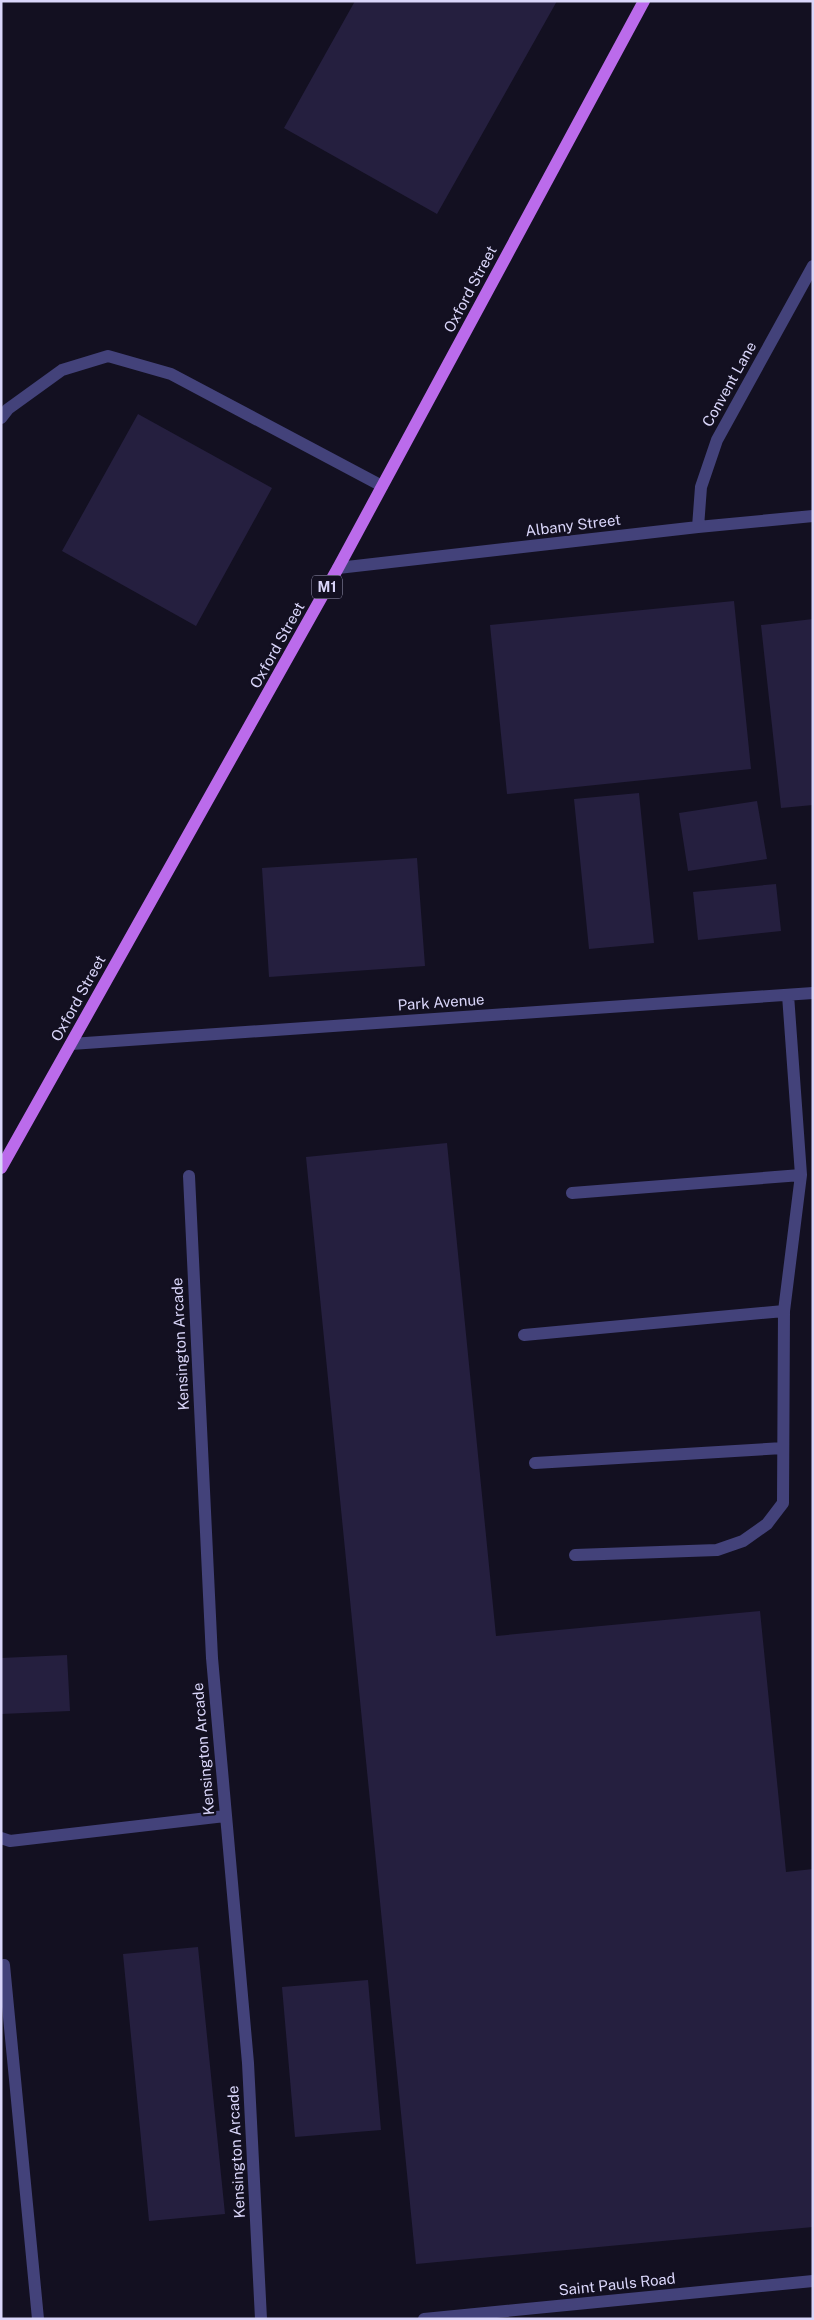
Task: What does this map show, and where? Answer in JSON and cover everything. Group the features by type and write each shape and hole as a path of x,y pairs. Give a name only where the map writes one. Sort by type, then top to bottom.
{"main road":[{"name":"Oxford Street","path":"1,1168 338,568 644,1"}],"street":[{"name":"Convent Lane","path":"698,527 700,487 717,440 813,266"},
{"path":"1,418 8,410 62,370 108,356 170,374 382,486"},
{"name":"Albany Street","path":"338,568 698,527 813,516"},
{"name":"Park Avenue","path":"71,1044 813,993"},
{"path":"575,1555 716,1550 743,1541 767,1524 783,1503 784,1311 800,1175 788,995"},
{"path":"572,1193 800,1175"},
{"name":"Kensington Arcade","path":"189,1176 212,1658 248,2063 261,2319"},
{"path":"524,1335 784,1311"},
{"path":"534,1464 783,1448"},
{"path":"1,1838 10,1841 225,1816"},
{"path":"4,1965 38,2319"},
{"name":"Saint Pauls Road","path":"424,2319 813,2281"}],"building":[{"path":"355,1 557,1 437,214 284,128"},
{"path":"138,414 272,488 196,626 62,551"},
{"path":"734,601 751,769 507,794 490,625"},
{"path":"813,619 813,805 781,808 761,625"},
{"path":"639,793 654,943 589,949 574,799"},
{"path":"757,801 767,859 688,871 679,813"},
{"path":"417,858 425,966 269,977 262,868"},
{"path":"776,884 781,931 698,940 693,892"},
{"path":"447,1143 496,1636 760,1611 786,1872 813,1869 813,2227 416,2264 306,1157"},
{"path":"67,1655 70,1711 1,1714 1,1658"},
{"path":"198,1947 225,2214 149,2221 123,1954"},
{"path":"368,1980 381,2130 295,2137 282,1987"}]}
